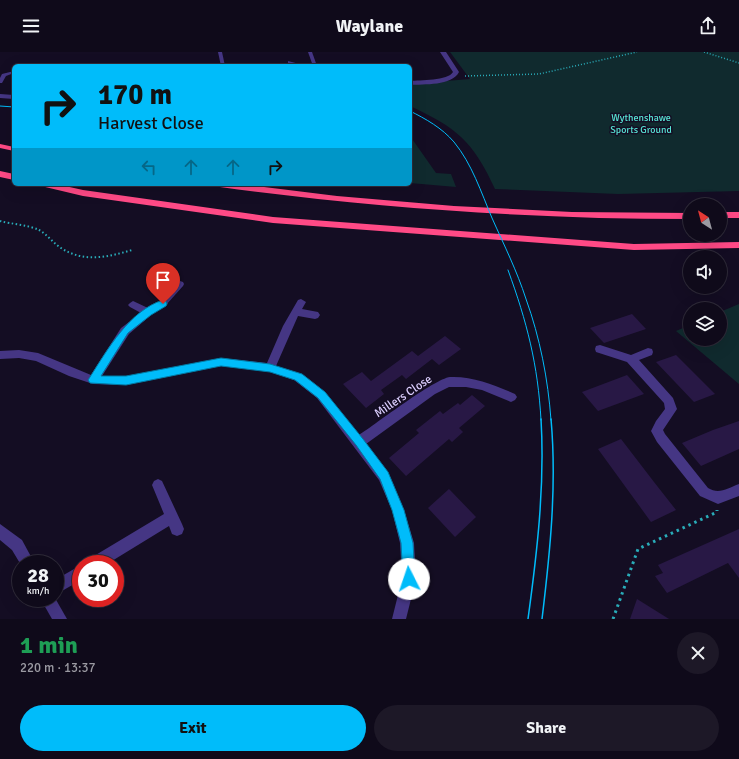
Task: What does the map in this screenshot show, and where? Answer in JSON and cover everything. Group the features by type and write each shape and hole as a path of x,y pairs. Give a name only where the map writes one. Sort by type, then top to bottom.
{"highway":[{"path":"0,146 12,149"},
{"path":"0,174 12,177"},
{"path":"53,186 83,193 273,220 634,247 739,245"},
{"path":"233,186 287,194 473,211 626,217 683,216"},
{"path":"727,215 739,215"}],"street":[{"path":"412,83 445,80 454,76 456,72 454,67 443,52"},
{"path":"0,96 12,97"},
{"path":"270,368 301,302"},
{"path":"93,380 125,331 148,312 163,304"},
{"path":"134,305 148,312"},
{"path":"295,312 315,315"},
{"path":"600,349 631,359 669,401 671,409 668,417 659,425 657,431 704,492 710,497 718,499 739,490"},
{"path":"631,359 648,352"},
{"path":"0,355 19,354 38,357 73,373 93,380 126,380 221,362 270,368 298,377 322,395 384,476 398,510 407,543 409,579 399,619"},
{"name":"Millers Close","path":"359,442 431,391 448,382 466,382 511,397"},
{"path":"112,555 174,523 158,485"},
{"path":"0,531 17,545 23,555"},
{"path":"53,607 60,619"}],"lane":[{"path":"220,52 223,64"},
{"path":"310,52 314,64"},
{"path":"290,62 298,64"},
{"path":"0,82 4,75 12,73"},
{"path":"163,304 180,284"}],"path":[{"path":"454,76 539,74 637,52"},
{"path":"704,52 739,63"},
{"path":"0,221 39,230 61,248 76,255 95,258 107,257 132,250"},
{"path":"613,619 638,549 717,512 718,499"}],"green space":[{"name":"Wythenshawe Sports Ground","path":"450,52 739,52 739,191 618,194 495,189 479,159 471,147 462,138 452,129 412,107 412,84 470,79"},
{"path":"412,139 436,173 451,174 456,187 412,183"},
{"path":"739,304 739,384 694,346 727,346 727,309"},
{"path":"683,328 683,337 676,331"}],"building":[{"path":"632,314 646,329 604,343 590,328"},
{"path":"445,336 461,349 439,365 432,359 406,379 402,375 381,390 384,394 366,408 343,384 362,372 371,381 412,351 418,356"},
{"path":"676,355 715,394 694,402 656,362"},
{"path":"627,375 644,394 598,411 582,392"},
{"path":"472,395 485,406 459,428 463,432 452,442 449,439 406,476 389,458 419,433 416,430 440,411 443,414 458,403 460,405"},
{"path":"739,421 739,449 701,466 682,443 713,430"},
{"path":"621,439 676,510 651,522 598,449"},
{"path":"449,489 476,517 455,537 428,508"},
{"path":"739,529 739,578 728,563 667,593 655,576 663,573 658,565"},
{"path":"637,599 669,619 630,619"}],"tram line":[{"path":"0,106 12,107"},
{"path":"412,112 434,124 454,142 476,178 514,268 531,314 543,359 551,420"},
{"path":"508,270 521,308 534,362 540,400 541,420"},
{"path":"528,619 541,494 541,419"},
{"path":"542,619 552,519 553,444 551,419"}],"route":[{"path":"163,304 148,312 139,321 125,331 93,380 126,380 159,376 221,362 270,368 298,377 322,395 384,476 398,510 407,543 409,579"}]}
